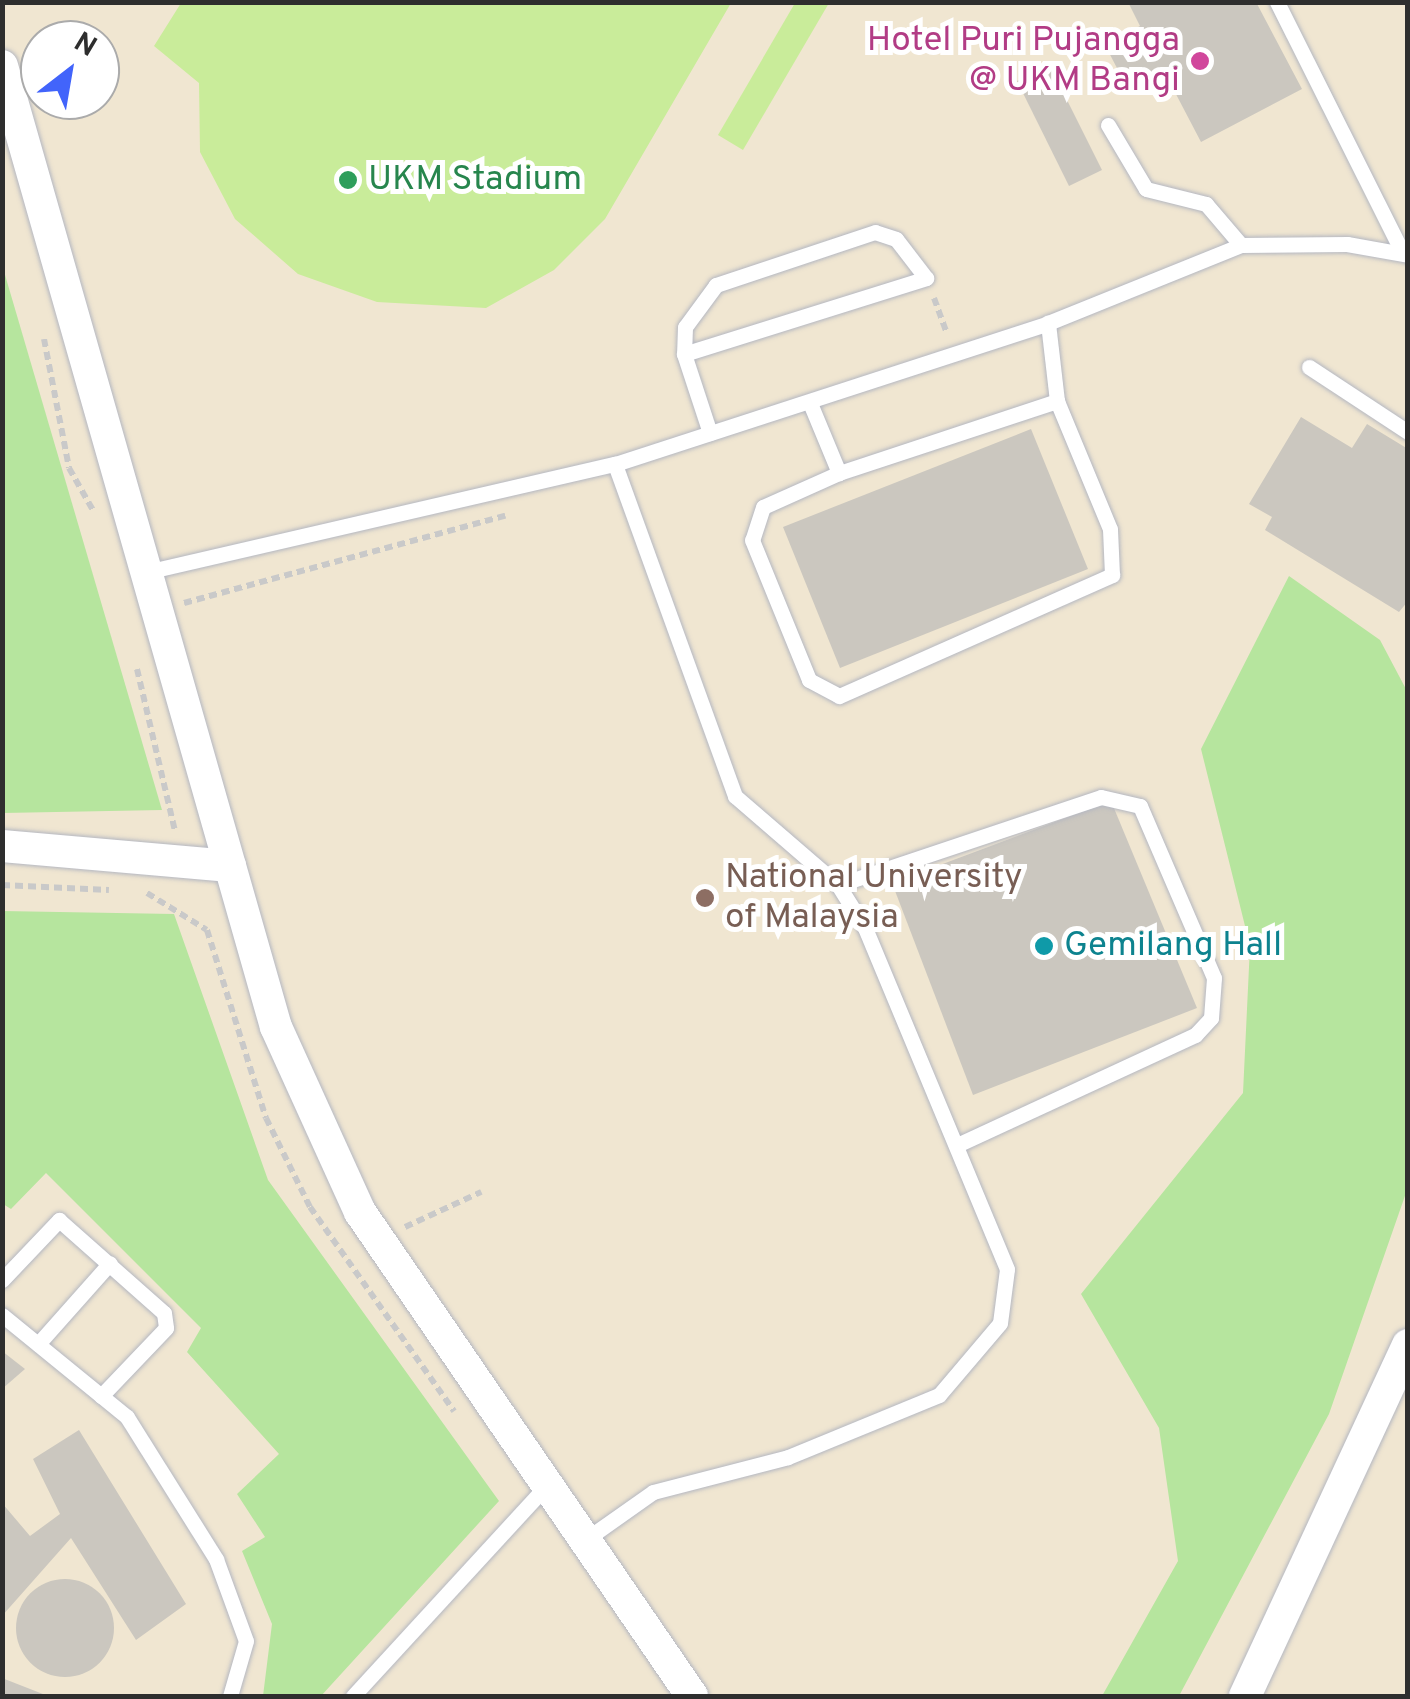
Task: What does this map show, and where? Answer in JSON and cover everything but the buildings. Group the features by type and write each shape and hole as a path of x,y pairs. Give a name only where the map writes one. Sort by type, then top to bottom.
{"street":[{"path":"2,66 276,1027 378,1239 544,1488 692,1696"},
{"path":"2,846 230,866"},
{"path":"1245,1696 1408,1345"}],"lane":[{"path":"146,572 616,464 1048,322 1241,245 1404,253 1277,2"},
{"path":"1108,125 1146,190 1206,204 1241,245"},
{"path":"684,354 926,278 896,238 855,234 716,285 685,326 684,354 710,434"},
{"path":"1048,322 1057,401 1110,529 1112,575 840,696 809,680 752,540 763,506 839,473 1057,401"},
{"path":"1308,367 1408,432"},
{"path":"810,403 839,473"},
{"path":"582,1542 652,1492 788,1457 938,1395 972,1365 1000,1323 1006,1269 959,1144 838,885 736,796 616,464"},
{"path":"838,885 1100,797 1140,806 1214,978 1211,1018 1195,1035 959,1144"},
{"path":"2,1280 52,1221 110,1262 168,1319 101,1396"},
{"path":"38,1344 110,1262"},
{"path":"2,1315 126,1417 236,1596 246,1641 230,1696"},
{"path":"352,1696 544,1488"}],"path":[{"path":"926,278 954,350"},
{"path":"44,334 70,468 100,531"},
{"path":"182,604 518,513"},
{"path":"136,664 178,816 160,845"},
{"path":"2,885 146,892 207,930 266,1118 310,1207 457,1415"},
{"path":"378,1239 481,1192"}],"shaded area":[{"name":"National University of Malaysia","path":"3,3 1407,3 1407,1696 3,1696"}],"green space":[{"name":"UKM Stadium","path":"181,2 731,3 605,219 554,270 486,308 377,302 298,274 235,219 200,152 199,83 154,46"},
{"path":"795,3 829,3 743,150 718,135"},
{"path":"3,268 162,810 3,813"},
{"path":"1289,576 1380,640 1407,691 1407,1190 1329,1414 1179,1696 1102,1696 1178,1561 1159,1428 1081,1294 1243,1093 1250,946 1201,749"},
{"path":"2,911 174,914 268,1180 499,1501 321,1696 263,1696 272,1624 242,1551 265,1537 237,1494 279,1454 187,1352 201,1328 46,1173 11,1209 3,1204"}],"place":[{"name":"Hotel Puri Pujangga @ UKM Bangi","path":"1200,61"},
{"name":"UKM Stadium","path":"348,180"},
{"name":"National University of Malaysia","path":"705,898"},
{"name":"Gemilang Hall","path":"1044,946"}]}
